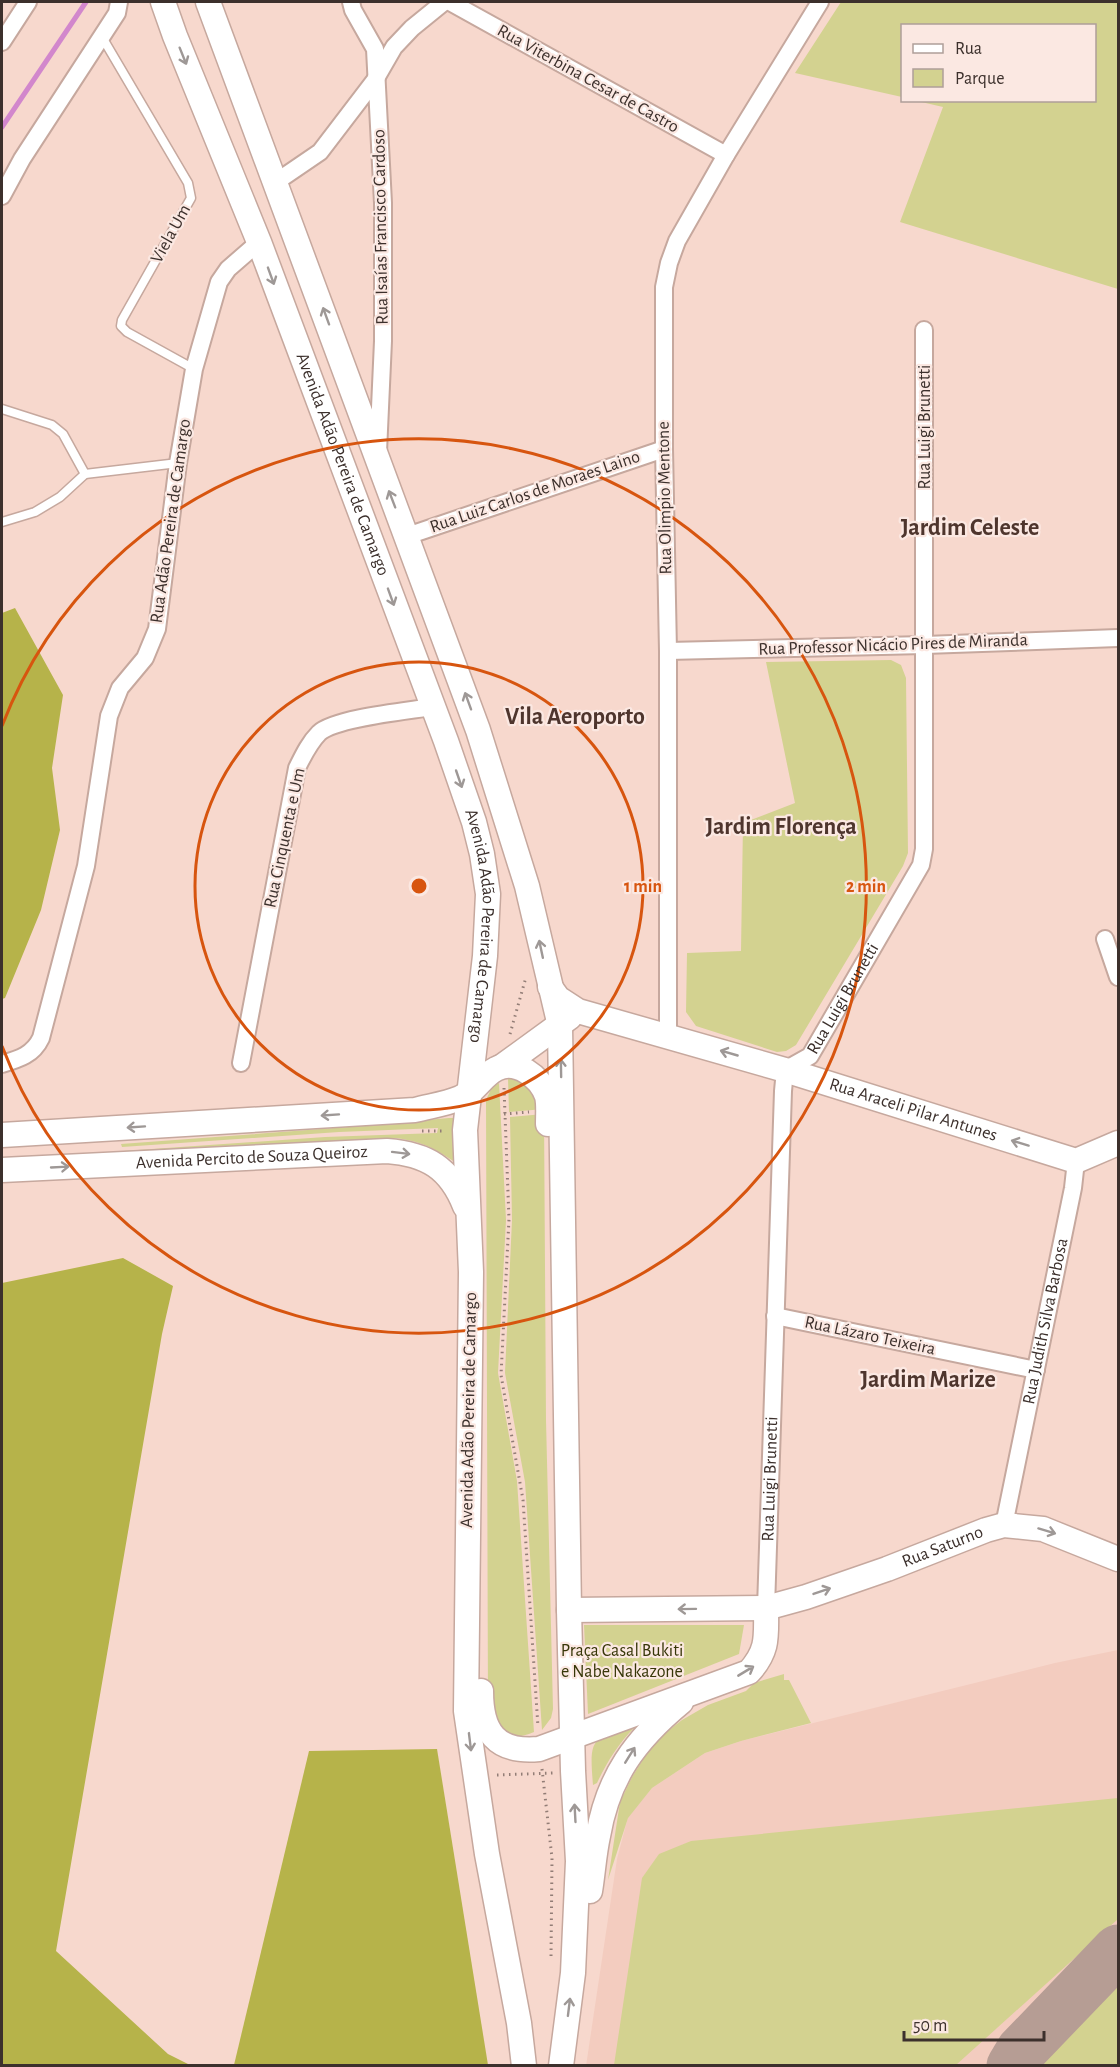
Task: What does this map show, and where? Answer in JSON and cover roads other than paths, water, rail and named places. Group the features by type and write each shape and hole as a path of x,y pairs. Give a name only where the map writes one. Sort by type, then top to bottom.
{"main road":[{"name":"Avenida Adão Pereira de Camargo","path":"163,2 179,47 259,242 474,822 482,854 488,894 485,956 465,1130 470,1218 466,1711 487,1854 519,2023 524,2066"},
{"name":"Avenida Adão Pereira de Camargo","path":"208,2 478,730 527,886 550,987 569,1018 568,1563 578,1906 562,1970"},
{"name":"Rua Araceli Pilar Antunes","path":"569,1018 668,1035 1076,1161"},
{"path":"470,1093 491,1072 569,1018"},
{"path":"422,1108 440,1097 453,1085 468,1065 475,1050"},
{"path":"504,1065 527,1071 540,1084 547,1097 554,1465 568,1563"},
{"name":"Avenida Percito de Souza Queiroz","path":"2,1135 422,1108 451,1101 470,1093"},
{"path":"1076,1161 1119,1143"},
{"name":"Avenida Percito de Souza Queiroz","path":"2,1170 387,1151 407,1152 425,1158 445,1171 458,1188 470,1218"},
{"path":"468,1473 477,1536 481,1713 493,1737 506,1746 523,1750 539,1749 749,1671 760,1660 765,1649 759,1626 751,1617 732,1608"},
{"name":"Rua Saturno","path":"766,1608 846,1583 1004,1525 1044,1528 1119,1558"},
{"path":"569,1610 766,1608"},
{"name":"Rua Luigi Brunetti","path":"765,1649 766,1608"},
{"path":"539,1749 561,1723 567,1712 571,1689"},
{"path":"561,2066 562,1970 593,1873 597,1837 608,1795 636,1744 655,1724 692,1693"}],"street":[{"path":"2,42 28,2"},
{"path":"2,196 22,159 117,14 118,2"},
{"name":"Rua Isaías Francisco Cardoso","path":"351,2 353,10 375,49 383,203 382,373 378,462"},
{"path":"276,182 320,152 375,80 394,47 412,28 444,2"},
{"name":"Rua Viterbina Cesar de Castro","path":"450,2 726,155"},
{"name":"Rua Olimpio Mentone","path":"668,1035 668,651 664,287 677,241 726,155 820,2"},
{"name":"Rua Adão Pereira de Camargo","path":"2,1064 36,1050 41,1038 86,866 109,716 120,688 144,658 157,629 178,463 194,369 219,282 228,269 259,242"},
{"name":"Rua Luigi Brunetti","path":"766,1608 785,1070 810,1056 921,865 924,849 924,330"},
{"path":"348,378 362,387 370,385 382,373"},
{"name":"Rua Luiz Carlos de Moraes Laino","path":"406,536 664,449"},
{"name":"Rua Professor Nicácio Pires de Miranda","path":"668,651 1119,638"},
{"name":"Rua Cinquenta e Um","path":"241,1063 297,768 307,748 321,731 342,723 432,707"},
{"path":"1105,939 1119,977"},
{"name":"Rua Judith Silva Barbosa","path":"1004,1525 1073,1188 1076,1161"},
{"name":"Rua Lázaro Teixeira","path":"775,1316 1036,1370"}],"lane":[{"name":"Viela Um","path":"102,37 188,183 191,198 122,320 122,326 127,332 194,369"},
{"path":"2,409 58,429 74,452 85,474"},
{"path":"2,522 34,512 60,497 85,474 178,463"}],"waterway":[{"path":"2,127 86,2"}],"district":[{"name":"Jardim Celeste","path":"970,528"},
{"name":"Vila Aeroporto","path":"575,717"},
{"name":"Jardim Florença","path":"781,827"},
{"name":"Jardim Marize","path":"928,1380"}],"park label":[{"name":"Praça Casal Bukiti e Nabe Nakazone","path":"622,1661"}]}
